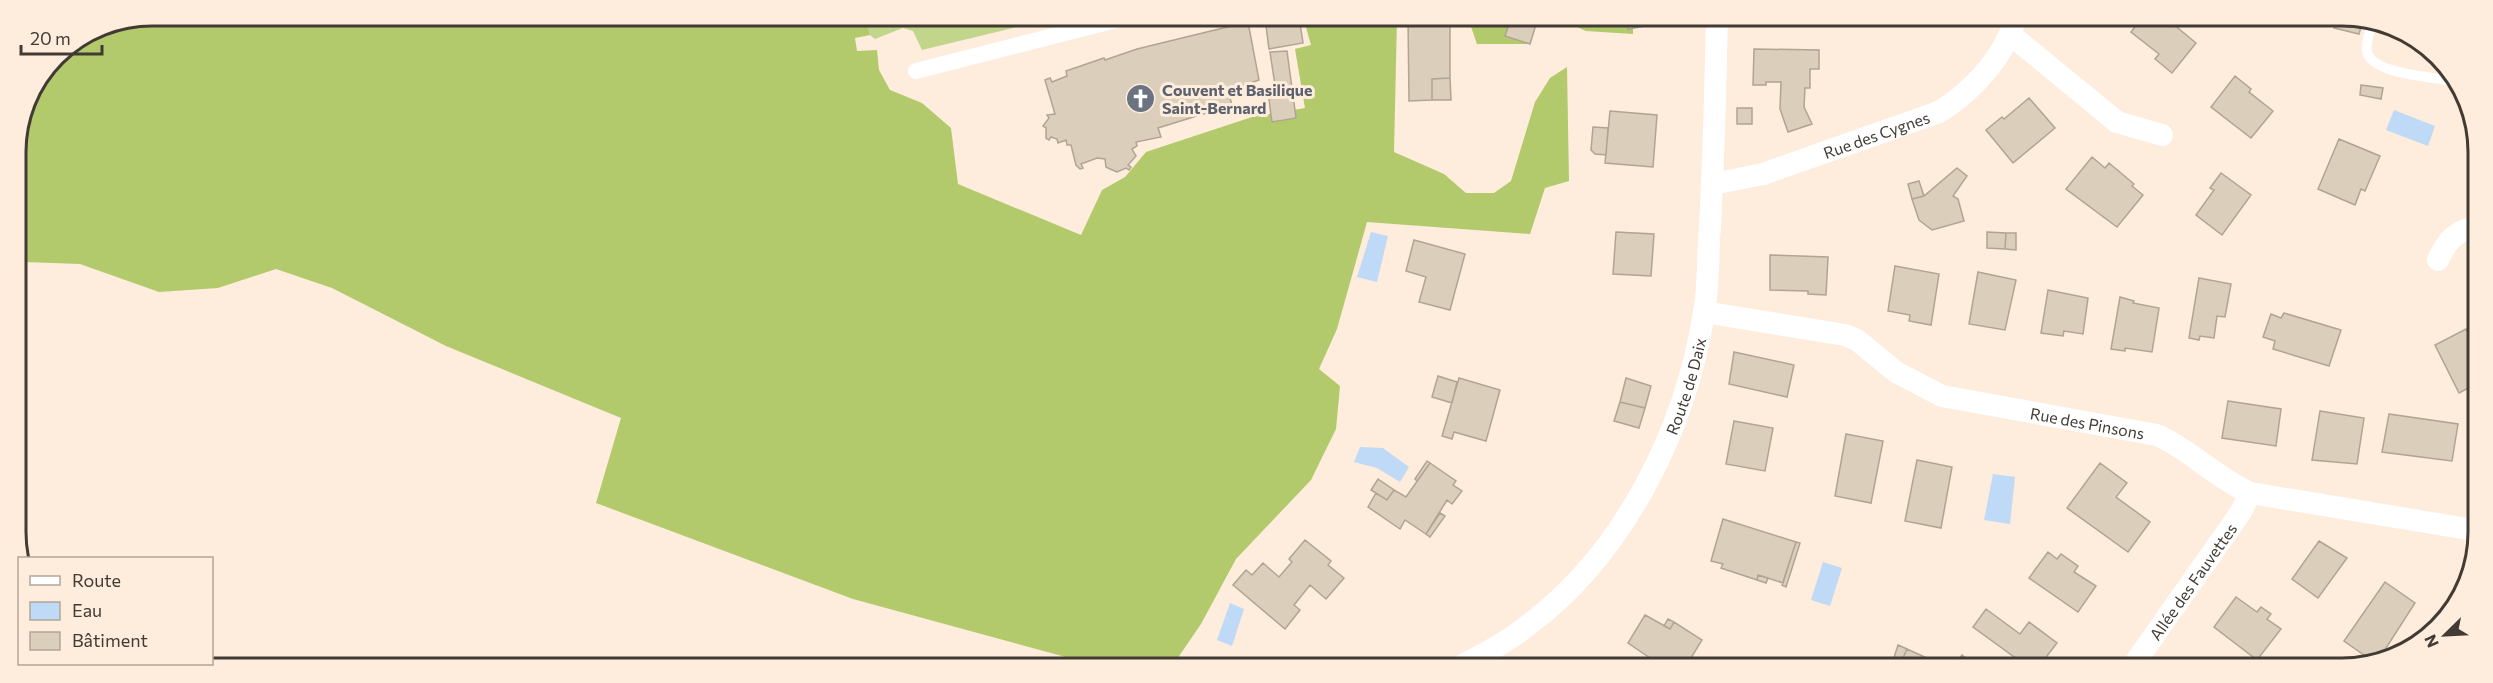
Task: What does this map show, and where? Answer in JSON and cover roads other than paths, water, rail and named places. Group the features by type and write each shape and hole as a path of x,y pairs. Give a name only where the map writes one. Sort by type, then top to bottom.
{"street":[{"path":"916,71 1093,26"},
{"name":"Route de Daix","path":"1476,657 1509,639 1546,611 1574,583 1619,529 1646,487 1666,442 1692,364 1704,312 1713,184 1716,26"},
{"name":"Rue des Cygnes","path":"1713,184 1763,174 1939,112 1953,104 1971,87 2013,27 2117,122 2162,135"},
{"path":"2438,260 2452,236 2468,228"},
{"name":"Rue des Pinsons","path":"1704,312 1845,335 1857,340 1896,372 1942,396 2157,435 2175,443 2232,485 2250,493 2468,529"},
{"name":"Allée des Fauvettes","path":"2139,657 2241,512 2250,493"}],"lane":[{"path":"2371,29 2366,47 2367,55 2384,69 2444,79"}],"water":[{"path":"2394,110 2435,126 2428,146 2386,130"},
{"path":"1371,232 1388,236 1377,282 1357,277"},
{"path":"1360,447 1383,448 1409,467 1400,482 1377,468 1354,462"},
{"path":"1993,474 2015,477 2010,524 1984,520"},
{"path":"1823,562 1842,568 1830,606 1811,600"},
{"path":"1230,603 1244,609 1232,646 1217,640"}],"place":[{"name":"Couvent et Basilique Saint-Bernard","path":"1141,98"}]}
